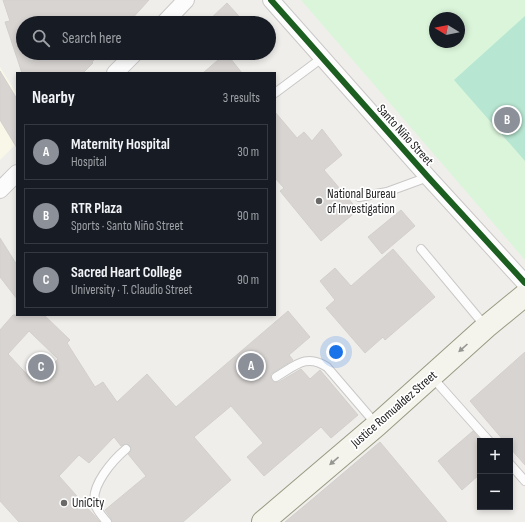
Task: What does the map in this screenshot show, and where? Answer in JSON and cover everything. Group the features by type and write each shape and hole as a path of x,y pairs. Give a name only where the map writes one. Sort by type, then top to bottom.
{"main road":[{"name":"Justice Romualdez Street","path":"263,522 377,425 486,327 525,295"}],"street":[{"path":"171,16 186,0"},
{"name":"Santo Niño Street","path":"271,0 428,177 525,283"},
{"path":"116,72 128,60"},
{"path":"0,190 16,174"}],"lane":[{"path":"276,91 322,58"},
{"path":"359,197 387,192 428,177"},
{"path":"422,249 486,327"},
{"path":"276,377 300,363 310,360 319,361 328,367 377,425"},
{"path":"432,376 486,438"},
{"path":"107,522 94,502 94,494 105,472 113,461 126,449"},
{"path":"513,467 525,481"}],"shaded area":[{"path":"0,67 16,92 16,144 0,160"}],"green space":[{"path":"301,0 525,0 525,260"},
{"path":"525,16 525,161 454,80"}],"building":[{"path":"3,0 149,0 134,16 16,16 16,55 5,22 10,21"},
{"path":"227,3 239,16 213,16"},
{"path":"18,60 94,60 84,72 22,72"},
{"path":"218,60 232,60 241,72 204,72"},
{"path":"0,71 16,97 16,146 0,120"},
{"path":"276,113 297,138 304,132 312,141 322,129 342,155 324,170 358,210 321,241 280,191 284,188 276,179"},
{"path":"401,210 415,226 382,254 368,237"},
{"path":"0,238 16,263 16,298 0,277"},
{"path":"393,249 435,297 385,340 383,337 365,353 326,308 335,300 320,281 335,268 351,286"},
{"path":"288,311 310,337 289,355 293,360 271,374 271,380 274,382 279,382 301,369 310,379 320,370 358,415 331,438 321,427 264,476 247,457 263,443 231,406 194,437 231,480 183,522 112,522 105,510 146,476 128,454 131,450 130,446 125,444 121,446 114,437 89,463 79,455 59,476 100,522 19,522 0,501 0,330 13,315 45,316 70,340 67,343 95,387 103,382 117,402 147,374 176,407","holes":["29,331 58,359 35,383 8,354"]},
{"path":"525,352 525,465 513,451 513,438 501,438 470,401"},
{"path":"473,431 479,438 477,438 477,477 462,490 438,461"},
{"path":"380,442 447,522 285,522 315,497"}],"cycle path":[{"path":"271,0 428,177 525,283"}],"place":[{"name":"RTR Plaza","path":"507,120"},
{"name":"National Bureau of Investigation","path":"319,201"},
{"name":"Maternity Hospital","path":"251,366"},
{"name":"Sacred Heart College","path":"41,367"},
{"name":"UniCity","path":"64,503"}]}
